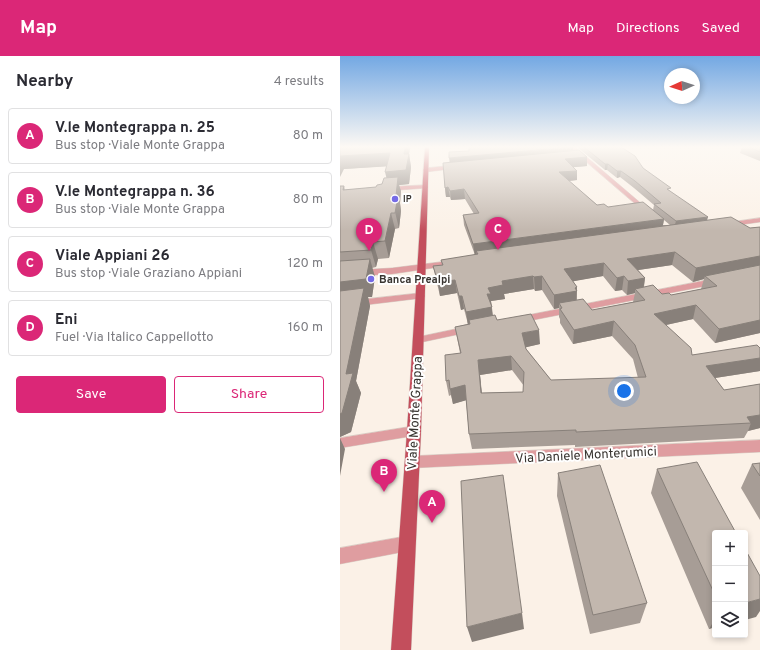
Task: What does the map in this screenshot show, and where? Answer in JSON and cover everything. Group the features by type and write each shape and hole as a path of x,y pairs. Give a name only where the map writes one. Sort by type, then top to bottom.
{"main road":[{"name":"Viale Monte Grappa","path":"401,650 414,431 426,175"}],"street":[{"path":"604,175 651,214"},
{"path":"379,190 425,187"},
{"path":"716,226 760,220"},
{"path":"340,274 392,271 462,261"},
{"path":"506,322 729,279"},
{"path":"340,305 420,296"},
{"path":"418,340 483,327"},
{"path":"340,443 414,431"},
{"name":"Via Daniele Monterumici","path":"412,462 760,446"},
{"path":"340,556 407,544"}],"building":[{"path":"444,175 562,175 597,205 604,204 608,207 643,202 664,219 473,244 463,215 479,213 464,189 450,191 448,187 445,188"},
{"path":"626,175 652,175 671,188 667,189 708,217 676,221 654,204 661,203"},
{"path":"398,177 396,196 398,196 395,213 391,213 385,241 373,242 371,250 340,252 340,186 344,186 343,190 376,187 377,185 382,184 384,178"},
{"path":"731,217 750,228 760,227 760,256 696,268 675,252 627,259 645,278 628,281 624,276 617,278 604,263 564,269 577,287 575,288 577,291 554,295 542,276 502,281 503,285 488,288 491,294 487,294 492,307 466,312 462,296 459,296 455,280 438,282 433,266 443,265 441,260 478,254 476,251"},
{"path":"370,259 366,279 340,282 340,261"},
{"path":"760,265 760,320 719,329 696,305 654,314 691,348 692,355 757,345 760,348 760,358 706,366 724,390 760,384 760,415 747,417 751,423 576,432 576,430 469,434 465,385 450,389 449,380 446,381 445,355 461,353 455,327 470,324 469,320 495,315 497,320 531,314 539,330 522,333 526,349 551,380 646,377 635,345 614,321 574,330 560,309 562,308 559,303 583,299 592,310 645,300 635,289 653,285 662,294 669,293 671,295 717,286 705,276","holes":["511,356 524,372 523,392 481,393 478,360"]},
{"path":"364,288 346,374 353,373 342,413 340,414 340,291"},
{"path":"697,462 734,530 712,530 712,588 657,469"},
{"path":"760,463 760,476 752,464"},
{"path":"600,465 647,603 593,615 558,473"},
{"path":"503,475 522,613 467,627 461,481"},
{"path":"748,554 760,576 760,599 748,602"}],"place":[{"name":"IP","path":"395,199"},
{"name":"Viale Appiani 26","path":"498,250"},
{"name":"Eni","path":"369,251"},
{"name":"Banca Prealpi","path":"371,279"},
{"name":"V.le Montegrappa n. 36","path":"384,492"},
{"name":"V.le Montegrappa n. 25","path":"432,523"}]}
